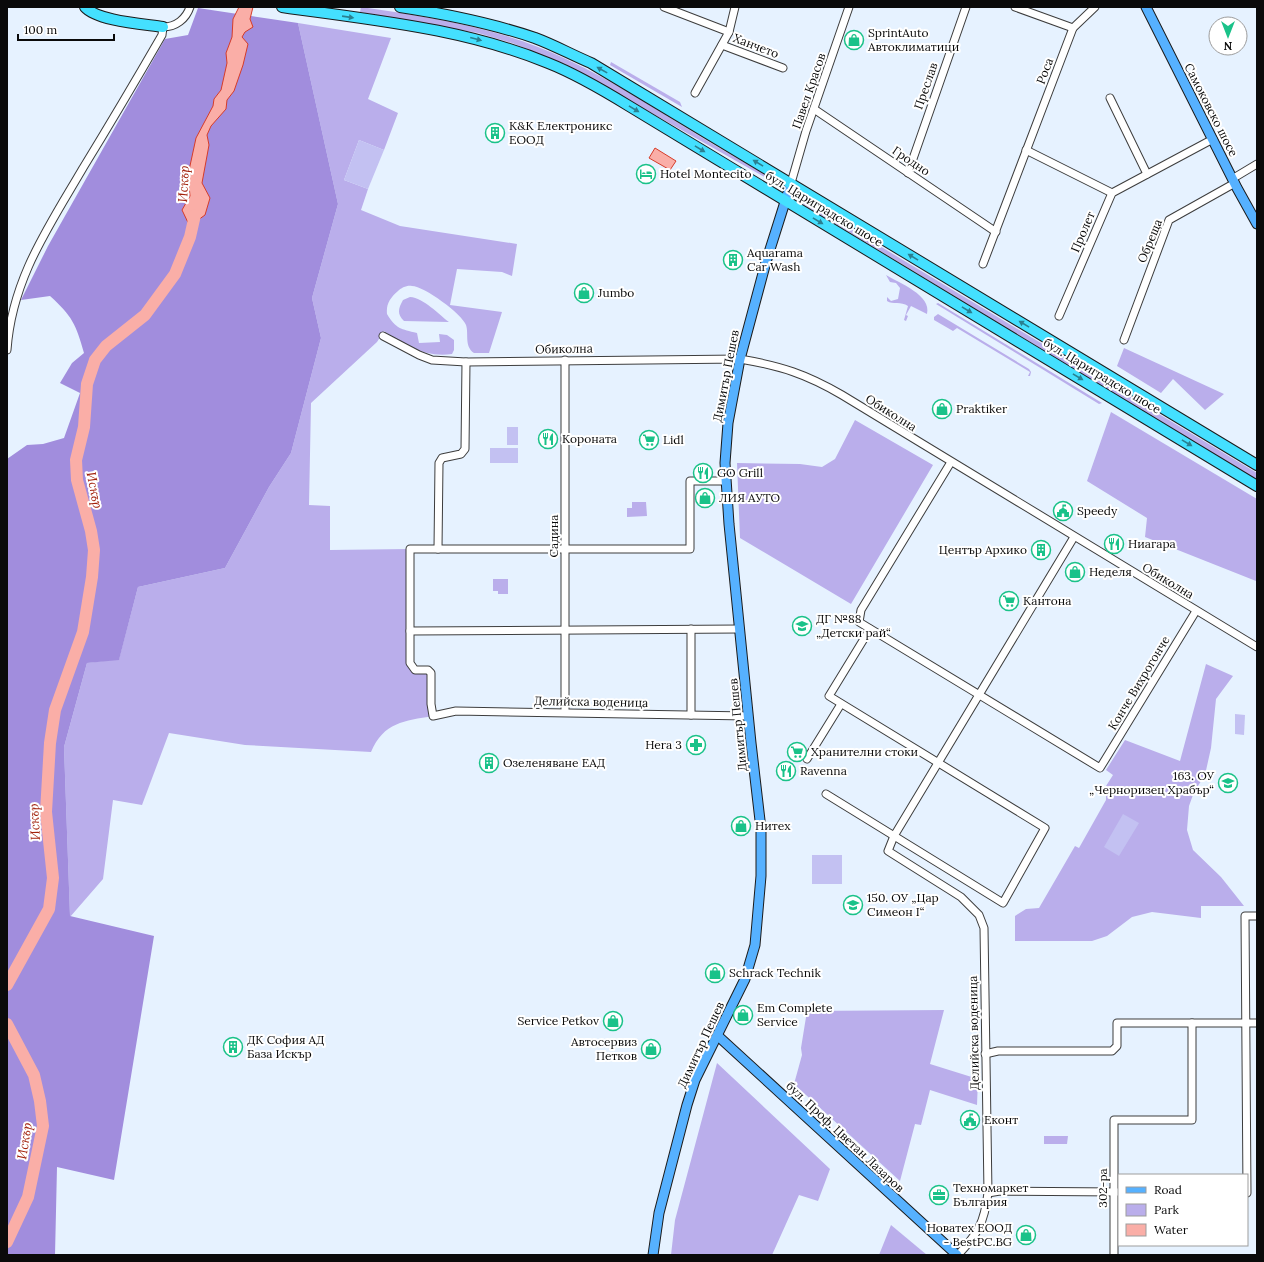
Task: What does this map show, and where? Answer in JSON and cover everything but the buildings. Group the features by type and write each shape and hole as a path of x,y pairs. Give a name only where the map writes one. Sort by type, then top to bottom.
{"highway":[{"path":"85,7 93,14 104,17 163,27"},
{"name":"бул. Цариградско шосе","path":"282,7 452,33 497,45 549,63 609,94 1257,486"},
{"name":"бул. Цариградско шосе","path":"400,7 481,22 519,33 555,47 610,74 1257,465"}],"main road":[{"name":"Самоковско шосе","path":"1146,7 1233,181 1257,224"},
{"name":"Димитър Пешев","path":"653,1255 658,1213 695,1080 745,979 755,945 761,876 762,829 748,716 726,481 728,423 740,359 766,262 791,183"},
{"name":"бул. Проф. Цветан Лазаров","path":"718,1036 957,1255"}],"street":[{"path":"7,350 9,322 21,281 42,238 162,35 163,27 170,27 183,20 190,7"},
{"name":"Ханчето","path":"664,7 729,32"},
{"path":"695,93 729,32 735,7"},
{"name":"Павел Красов","path":"791,183 814,109 849,7"},
{"name":"Преслав","path":"908,173 966,7"},
{"path":"1015,7 1072,28"},
{"name":"Роса","path":"983,264 1072,28 1095,7"},
{"name":"Ханчето","path":"722,45 783,68"},
{"path":"1110,98 1147,174"},
{"name":"Гродно","path":"814,109 996,232"},
{"path":"1026,150 1112,194 1213,139"},
{"name":"Обреща","path":"1124,340 1169,220 1233,181 1257,164"},
{"name":"Пролет","path":"1059,316 1112,194"},
{"name":"Обиколна","path":"383,336 419,355 432,360 466,362 740,359 774,365 810,378 1257,647"},
{"name":"Садина","path":"565,360 565,712"},
{"path":"438,549 439,463 442,458 464,452 466,445 466,362"},
{"path":"951,462 861,610 859,622 979,694"},
{"path":"726,481 690,481 690,549 410,549 410,631 740,629"},
{"path":"894,836 1074,537"},
{"name":"Конче Вихрогонче","path":"979,694 1100,768 1196,610"},
{"path":"690,629 691,715"},
{"path":"826,794 1003,903 1045,828 829,696 870,629"},
{"name":"Делийска воденица","path":"410,631 410,663 415,670 428,670 431,673 431,704 433,716 456,711 748,716"},
{"path":"807,760 841,704"},
{"name":"Делийска воденица","path":"894,836 888,851 961,896 979,915 984,928 988,1193 985,1214 973,1240 957,1255"},
{"path":"1247,1174 1245,916 1257,916"},
{"path":"985,1054 998,1052 1110,1051 1114,1050 1116,1046 1117,1023 1257,1023"},
{"name":"302-ра","path":"1114,1255 1117,1192 1114,1120 1192,1120 1192,1023"},
{"path":"988,1193 1000,1191 1117,1192"}],"green space":[{"path":"361,7 465,25 517,39 542,48 585,68 621,88 757,170 777,184 565,64 512,43 478,33 360,12"},
{"path":"298,23 391,38 368,99 398,113 384,150 359,140 344,180 368,189 361,210 400,226 517,244 512,276 502,272 457,269 450,305 502,312 489,353 474,353 471,350 468,343 466,325 458,314 442,301 418,287 406,286 399,290 389,301 387,314 390,319 399,328 417,333 419,343 440,342 439,334 447,335 454,340 454,350 452,354 442,355 424,352 399,341 384,331 377,342 311,403 309,505 330,506 330,550 410,549 410,663 415,670 428,670 433,716 404,722 389,729 382,734 371,752 245,745 169,733 142,805 113,800 103,879 70,917 64,747 87,663 119,659 138,587 225,568 269,487 291,453 321,338 312,298 338,204"},
{"path":"611,62 680,102 682,107 610,65"},
{"path":"805,201 1257,473 1257,480 803,204"},
{"path":"886,275 920,295 925,301 927,314 911,306 906,315 908,316 906,321 904,320 908,306 887,301 887,297 891,301 898,299 900,288 896,283 890,282"},
{"path":"410,297 426,303 449,322 404,321 399,314 399,309 403,300"},
{"path":"938,303 1102,403 1099,404 936,304"},
{"path":"938,314 1029,369 1031,372 1030,376 1028,376 1030,372 957,328 953,331 934,320 934,317"},
{"path":"1124,348 1224,394 1205,410 1173,379 1161,393 1117,366"},
{"path":"1111,412 1257,499 1256,581 1145,537 1147,518 1087,481"},
{"path":"855,420 933,465 851,604 740,538 737,463 800,464 822,467 835,459"},
{"path":"632,502 646,502 647,516 627,517 627,508 632,508"},
{"path":"493,579 508,579 508,594 498,594 498,591 493,591"},
{"path":"1206,664 1233,676 1216,699 1211,748 1205,775 1194,792 1189,806 1187,830 1193,850 1221,877 1244,906 1201,906 1201,918 1152,912 1132,917 1107,936 1092,941 1015,941 1015,916 1026,909 1039,908 1075,846 1079,848 1106,800 1106,786 1113,775 1106,770 1125,740 1180,761"},
{"path":"944,1010 930,1064 978,1079 977,1105 930,1090 921,1125 915,1124 900,1181 794,1084 802,1055 801,1048 807,1011"},
{"path":"717,1063 830,1169 818,1201 799,1195 772,1255 671,1255 675,1220"},
{"path":"1044,1136 1068,1136 1067,1144 1044,1144"},
{"path":"891,1225 927,1255 879,1255"}],"shaded area":[{"path":"198,8 298,23 338,204 312,298 321,338 291,453 269,487 225,568 138,587 119,660 87,663 64,747 70,916 154,936 114,1180 57,1167 55,1255 7,1255 7,459 27,445 43,444 64,438 80,393 60,383 72,363 84,353 76,327 63,309 50,296 21,300 48,246 165,39 188,35"},
{"path":"359,140 384,150 368,189 344,180"},
{"path":"507,427 518,427 518,445 507,445"},
{"path":"490,448 518,448 518,463 490,463"},
{"path":"1235,714 1245,715 1244,735 1235,734"},
{"path":"1123,814 1139,823 1119,856 1104,847"},
{"path":"812,855 842,855 842,884 812,884"}],"water":[{"path":"239,7 253,7 250,19 253,27 245,32 242,37 248,44 243,65 234,91 227,100 226,109 211,126 207,135 209,145 202,183 210,198 205,215 198,220 192,231 182,210 190,196 188,175 196,138 213,106 214,99 221,90 227,63 226,53 232,37 233,19"},
{"path":"655,148 676,161 670,170 649,158"}],"waterway":[{"name":"Искър","path":"7,985 49,909 53,878 46,812 50,743 55,710 83,632 92,577 94,550 91,531 77,480 76,460 84,427 87,384 95,360 106,346 145,315 175,274 190,237 195,215"},
{"name":"Искър","path":"7,1024 34,1075 40,1101 43,1126 28,1197 7,1242"}],"place":[{"name":"SprintAuto Автоклиматици","path":"854,40"},
{"name":"K&K Електроникс ЕООД","path":"495,133"},
{"name":"Hotel Montecito","path":"646,174"},
{"name":"Aquarama Car Wash","path":"733,260"},
{"name":"Jumbo","path":"584,293"},
{"name":"Praktiker","path":"942,409"},
{"name":"Короната","path":"548,439"},
{"name":"Lidl","path":"649,440"},
{"name":"GO Grill","path":"703,473"},
{"name":"ЛИЯ АУТО","path":"705,498"},
{"name":"Speedy","path":"1063,511"},
{"name":"Ниагара","path":"1114,544"},
{"name":"Център Архико","path":"1041,550"},
{"name":"Неделя","path":"1075,572"},
{"name":"Кантона","path":"1009,601"},
{"name":"ДГ №88 „Детски рай“","path":"802,626"},
{"name":"Hera 3","path":"696,745"},
{"name":"Хранителни стоки","path":"797,752"},
{"name":"Озеленяване ЕАД","path":"489,763"},
{"name":"Ravenna","path":"786,771"},
{"name":"163. ОУ „Черноризец Храбър“","path":"1228,783"},
{"name":"Нитех","path":"741,826"},
{"name":"150. ОУ „Цар Симеон I“","path":"853,905"},
{"name":"Schrack Technik","path":"715,973"},
{"name":"Em Complete Service","path":"743,1015"},
{"name":"Service Petkov","path":"613,1021"},
{"name":"ДК София АД База Искър","path":"233,1047"},
{"name":"Автосервиз Петков","path":"651,1049"},
{"name":"Еконт","path":"970,1120"},
{"name":"Техномаркет България","path":"939,1195"},
{"name":"Новатех ЕООД - BestPC.BG","path":"1026,1235"}]}
